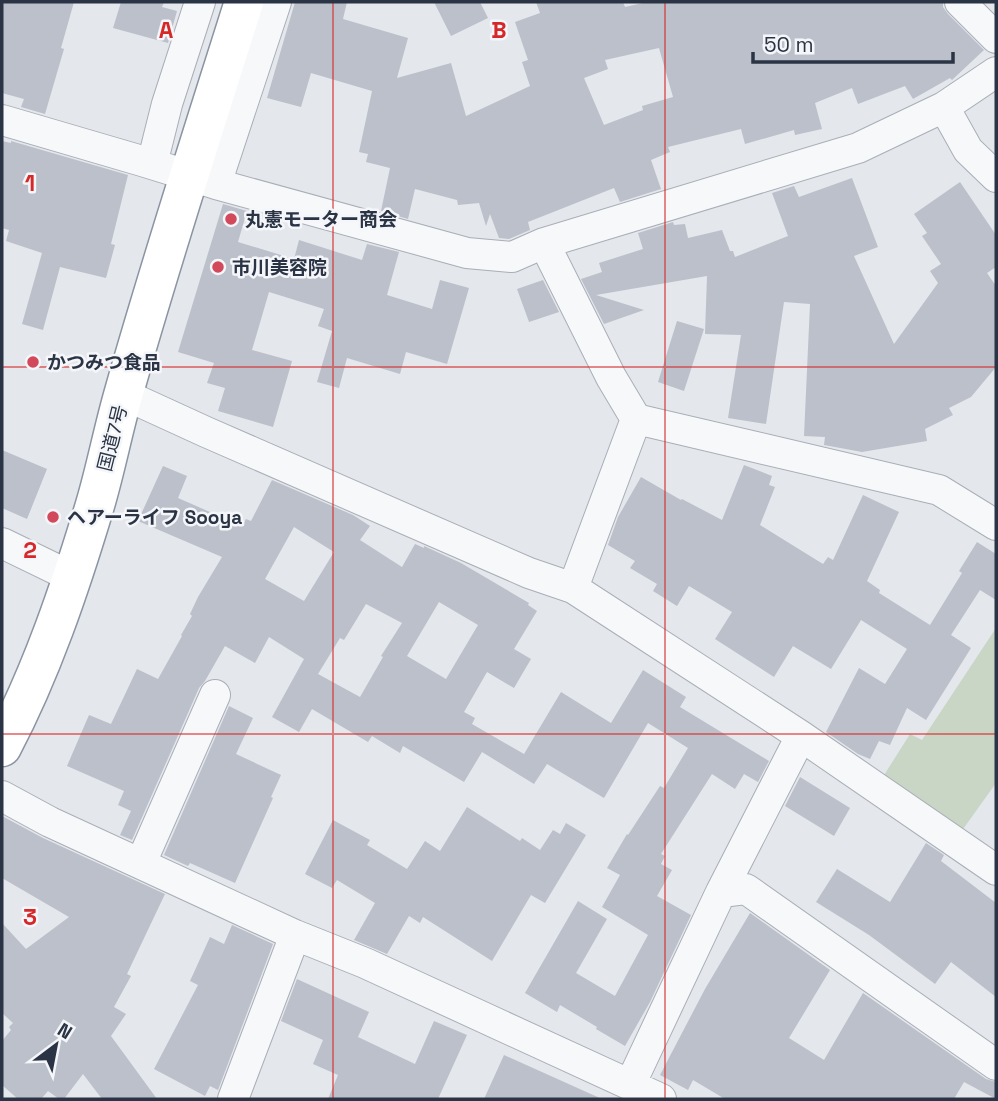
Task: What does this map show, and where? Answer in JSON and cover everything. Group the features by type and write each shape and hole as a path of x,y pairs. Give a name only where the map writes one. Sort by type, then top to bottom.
{"highway":[{"name":"国道7号","path":"2,747 54,632 96,504 123,394 203,180 244,2"}],"street":[{"path":"152,164 167,104 200,2"},
{"path":"203,180 276,2"},
{"path":"960,2 996,38"},
{"path":"2,121 467,253 512,257 544,243 858,148 944,107 996,72"},
{"path":"944,107 968,150 996,177"},
{"path":"544,243 611,377 636,419 939,489 996,525"},
{"path":"123,394 529,573 573,588 800,736 996,870"},
{"path":"573,588 636,419"},
{"path":"2,543 72,577"},
{"path":"141,863 215,695"},
{"path":"630,1085 721,892 800,736"},
{"path":"2,796 50,822 660,1099"},
{"path":"721,892 746,889 996,1065"},
{"path":"233,1099 295,934"}],"green space":[{"path":"996,628 996,783 961,832 881,780 910,734 922,740"}],"building":[{"path":"2,2 74,2 61,48 64,49 45,114 21,107 24,99 2,93"},
{"path":"121,2 164,2 162,7 177,11 168,43 113,28"},
{"path":"295,2 347,2 343,19 408,38 397,78 451,63 466,116 530,86 522,62 528,60 515,22 540,13 536,2 623,2 625,7 647,2 943,2 948,14 984,50 952,80 950,78 913,99 905,86 858,104 852,88 815,103 822,129 795,135 794,130 745,144 741,129 668,147 670,152 651,160 661,189 620,202 614,188 528,222 530,230 509,239 499,238 490,214 486,226 479,203 458,205 457,200 415,189 408,219 381,211 390,168 366,162 368,154 359,152 372,91 311,73 301,107 267,98","holes":["659,48 673,97 642,106 643,110 604,125 584,78 608,69 605,60"]},
{"path":"434,2 480,2 488,18 451,36"},
{"path":"2,141 11,141 128,175 111,244 115,245 106,278 60,267 43,330 22,324 42,253 6,241 9,230 2,228"},
{"path":"852,178 878,247 854,256 894,344 938,283 930,271 941,264 922,236 927,233 914,214 960,182 996,235 996,267 987,273 996,286 996,367 971,397 949,408 953,415 925,429 927,441 862,452 824,445 825,437 804,436 810,304 784,302 766,424 728,418 741,335 705,334 707,276 596,295 644,310 604,324 581,279 602,272 599,263 643,249 638,233 673,222 674,225 685,224 688,238 722,230 735,257 788,236 772,193 794,186 799,197"},
{"path":"223,204 247,211 238,242 294,259 299,240 362,260 367,244 399,252 387,295 432,309 440,280 469,288 447,364 406,352 400,374 347,358 339,388 317,382 332,331 318,326 324,309 269,292 252,350 292,361 273,427 218,411 225,388 207,383 214,363 178,352"},
{"path":"543,280 559,312 529,322 517,289"},
{"path":"677,321 704,329 684,391 658,382"},
{"path":"2,450 47,469 27,519 2,508"},
{"path":"744,465 772,476 769,485 775,487 760,525 823,564 828,557 833,560 863,495 899,512 867,581 880,590 879,593 930,625 962,573 959,571 977,542 996,554 996,600 980,590 951,635 971,648 926,720 907,708 890,745 879,741 870,759 826,732 859,668 885,684 907,649 861,620 831,669 793,646 774,677 715,639 732,612 689,586 677,606 653,591 657,584 630,568 635,561 608,545 618,517 641,477 722,520"},
{"path":"163,466 187,476 178,498 242,526 246,519 251,521 272,480 353,515 370,526 360,540 402,567 415,544 424,546 461,563 529,603 528,605 537,611 514,649 531,659 514,688 487,672 464,712 475,718 472,724 524,754 561,692 611,723 643,670 686,697 680,707 769,761 758,782 744,774 735,789 712,774 661,854 665,856 661,864 672,870 657,896 691,915 650,1002 625,1046 560,1005 557,1012 525,993 578,901 607,919 576,973 615,996 648,935 602,907 620,875 607,868 660,786 664,788 688,748 648,723 604,798 547,764 534,784 482,752 464,782 403,746 400,753 372,736 368,742 312,709 299,732 272,717 304,659 269,637 255,663 225,646 199,688 132,840 120,835 131,811 118,805 124,791 67,766 89,715 111,724 137,669 158,679 192,616 190,614 198,597 222,557 138,521","holes":["294,527 334,552 304,601 265,579","439,602 478,625 446,679 407,656","366,604 402,623 360,697 318,674 340,638 344,640"]},
{"path":"229,706 253,718 236,754 281,775 235,883 164,855"},
{"path":"800,777 850,808 834,836 785,806"},
{"path":"467,807 520,841 522,838 540,850 553,830 560,834 566,823 586,835 545,903 531,895 492,961 423,917 420,923 409,916 387,954 354,940 375,903 337,880 332,888 305,874 333,820 370,840 367,845 407,869 425,841 440,851"},
{"path":"2,816 43,838 165,894 127,974 131,976 114,1007 126,1014 111,1036 157,1099 102,1099 83,1074 64,1099 59,1099 48,1091 41,1099 18,1099 2,1085 2,1041 13,1023 2,1013 2,923 26,949 69,917 2,878"},
{"path":"926,843 944,855 941,861 996,903 996,997 951,962 935,984 869,935 816,902 837,869 890,902"},
{"path":"750,913 830,970 789,1038 824,1060 863,993 986,1079 996,1082 996,1099 964,1082 954,1099 725,1099 693,1080 688,1090 660,1075 705,989"},
{"path":"232,925 273,944 218,1090 210,1086 205,1096 154,1069 198,985 190,981 210,937 224,944"},
{"path":"297,979 369,1012 358,1037 415,1064 434,1021 467,1035 438,1099 328,1099 338,1075 313,1064 323,1040 281,1021"},
{"path":"504,1055 602,1099 484,1099"}],"place":[{"name":"丸憲モーター商会","path":"231,219"},
{"name":"市川美容院","path":"218,267"},
{"name":"かつみつ食品","path":"33,362"},
{"name":"ヘアーライフ Sooya","path":"53,517"}]}
